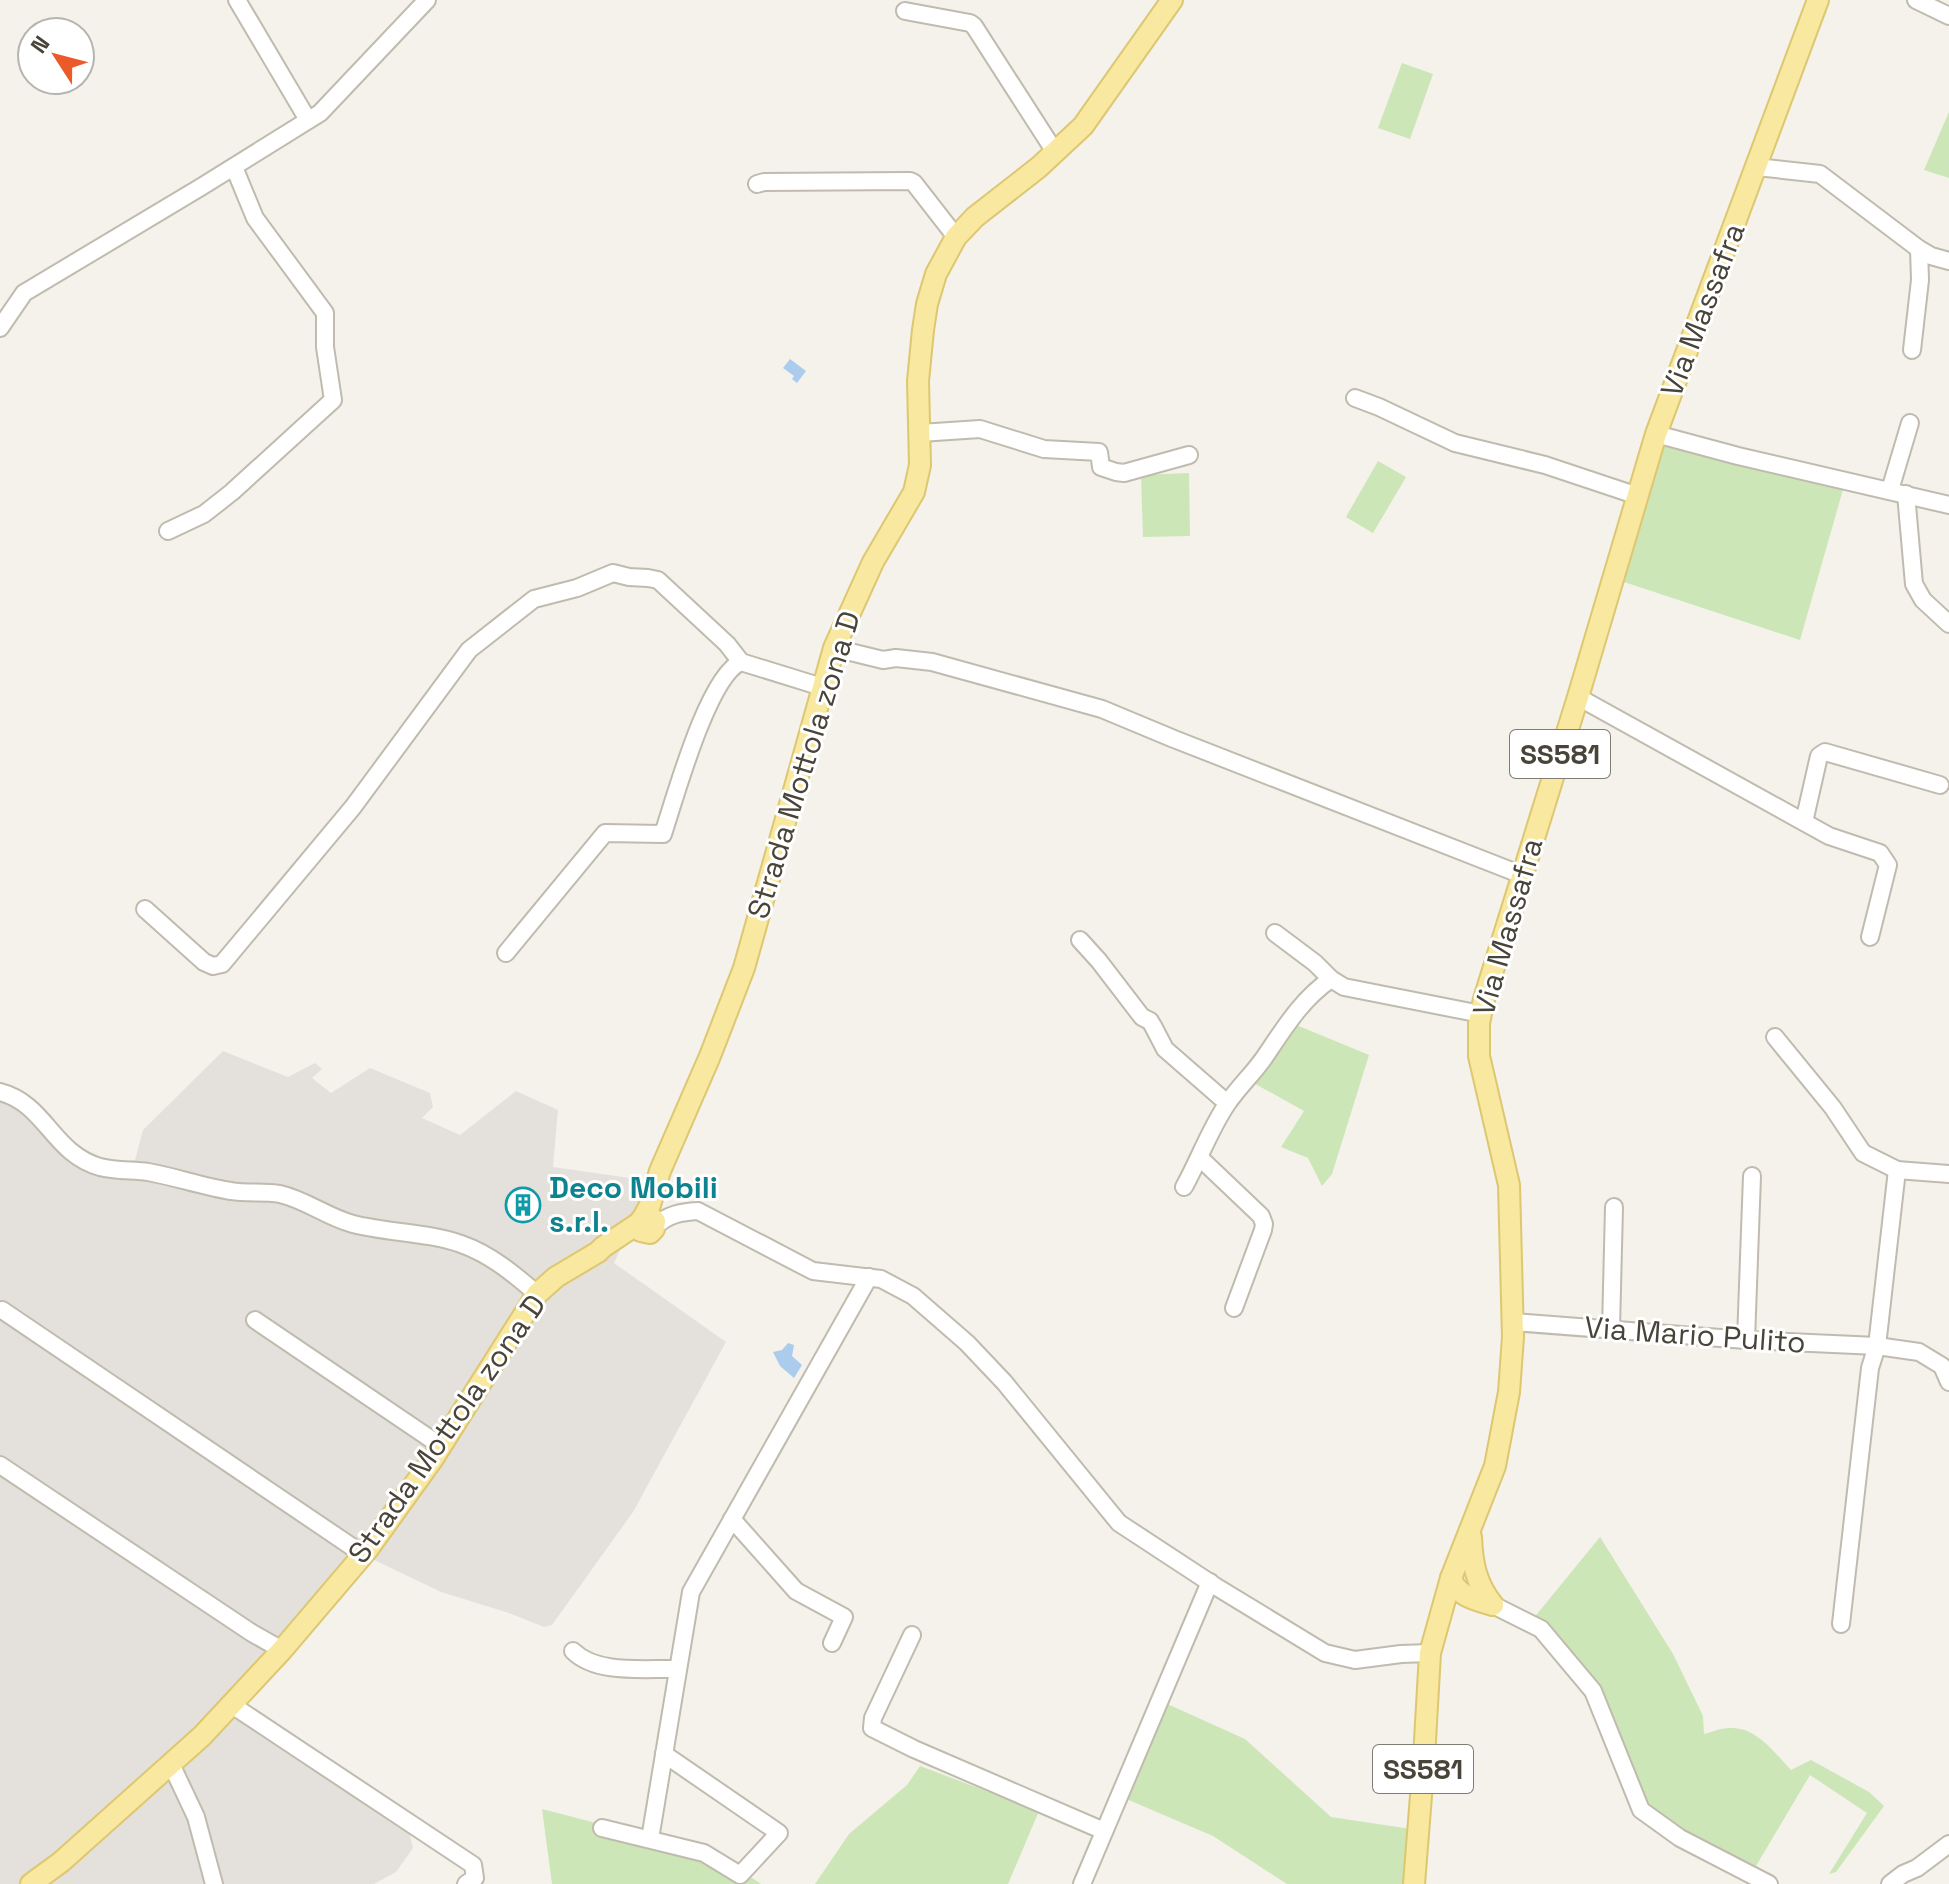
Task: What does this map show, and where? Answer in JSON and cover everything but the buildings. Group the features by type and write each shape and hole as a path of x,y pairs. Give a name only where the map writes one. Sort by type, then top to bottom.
{"main road":[{"name":"Strada Mottola zona D","path":"31,1884 61,1862 202,1736 364,1555 441,1446 537,1294 556,1277 598,1252 623,1246 651,1222 655,1205 653,1189 744,968 834,648 873,562 914,492 920,465 918,381 927,304 936,274 956,237 975,217 1039,167 1092,115 1172,0"},
{"name":"Via Massafra","path":"1414,1884 1430,1653 1451,1578 1495,1466 1509,1392 1513,1322 1509,1185 1479,1056 1479,1023 1484,999 1656,434 1818,0"},
{"path":"1470,1529 1474,1568 1486,1598"},
{"path":"1451,1578 1462,1574 1471,1578 1486,1598"},
{"path":"1439,1619 1450,1611 1486,1598"}],"street":[{"path":"237,0 308,120"},
{"path":"0,328 24,293 320,113 427,0"},
{"path":"1916,0 1949,16"},
{"path":"905,11 974,26 1055,152"},
{"path":"168,531 204,514 232,492 333,400 325,347 325,313 255,218 234,167"},
{"path":"1757,167 1820,174 1919,249 1949,261"},
{"path":"757,184 910,181 956,237"},
{"path":"1912,350 1920,280 1919,249"},
{"path":"1355,398 1455,443 1545,465 1638,496"},
{"path":"1910,423 1898,492 1914,584 1923,600 1949,624"},
{"path":"920,433 980,429 1044,449 1099,452 1101,467 1124,473 1189,455"},
{"path":"1656,434 1949,505"},
{"path":"145,909 204,962 213,966 222,964 353,807 469,650 534,599 577,588 613,573 658,580 727,644 741,662 822,687"},
{"path":"834,648 883,660 896,658 932,662 1102,709 1522,875"},
{"path":"506,953 605,833 663,834 696,736 714,696 733,666 741,662"},
{"path":"1578,697 1829,836 1880,853 1888,865 1870,937"},
{"path":"1804,822 1819,756 1825,752 1940,785"},
{"path":"1275,933 1344,987 1481,1014"},
{"path":"1080,940 1142,1017 1150,1021 1165,1049 1227,1103"},
{"path":"1184,1187 1227,1103 1258,1067 1290,1019 1319,987 1331,979"},
{"path":"1775,1037 1833,1108 1863,1153 1897,1170 1949,1174"},
{"path":"0,1092 20,1099 36,1112 64,1146 84,1161 102,1168 160,1174 232,1191 278,1194 302,1201 322,1213 352,1224 460,1243 510,1270 537,1294"},
{"path":"1200,1158 1263,1221 1263,1230 1234,1308"},
{"path":"1841,1624 1870,1368 1877,1346 1897,1170"},
{"path":"1746,1340 1752,1176"},
{"path":"1611,1329 1614,1207"},
{"path":"651,1222 680,1212 698,1211 813,1271 881,1279 913,1296 967,1343 1004,1382 1119,1523 1325,1653 1355,1660 1430,1653"},
{"path":"650,1839 691,1592 869,1277"},
{"path":"2,1310 364,1555"},
{"path":"255,1320 441,1446"},
{"name":"Via Mario Pulito","path":"1513,1322 1746,1340 1877,1346 1919,1352 1942,1366 1949,1382"},
{"path":"0,1465 282,1650"},
{"path":"732,1519 796,1591 844,1617 832,1643"},
{"path":"1082,1884 1210,1582"},
{"path":"1486,1598 1541,1629 1593,1691 1641,1810 1680,1838 1761,1882"},
{"path":"912,1635 873,1718 872,1728 1104,1831"},
{"path":"573,1651 582,1660 603,1667 678,1669"},
{"path":"232,1705 473,1865 475,1878 466,1884"},
{"path":"602,1828 704,1853 740,1875 779,1833 664,1754"},
{"path":"171,1764 196,1817 214,1884"},
{"path":"1890,1884 1949,1844"},
{"path":"1909,1884 1917,1868"}],"shaded area":[{"path":"223,1051 288,1077 315,1063 322,1069 312,1078 331,1093 370,1068 430,1093 433,1107 422,1118 460,1135 516,1091 558,1110 553,1167 651,1181 614,1263 726,1342 633,1512 552,1625 544,1627 441,1592 364,1555 226,1707 408,1827 413,1848 396,1872 374,1884 0,1884 0,1092 102,1168 135,1160 143,1130"}],"green space":[{"path":"1402,63 1433,74 1410,139 1378,128"},
{"path":"1949,112 1949,178 1924,170"},
{"path":"1660,438 1844,486 1800,640 1615,579"},
{"path":"1378,461 1406,477 1373,533 1346,517"},
{"path":"1189,473 1190,536 1143,537 1141,475"},
{"path":"1289,1022 1369,1055 1332,1174 1322,1186 1308,1158 1281,1147 1304,1111 1250,1081"},
{"path":"1600,1537 1673,1654 1703,1716 1704,1734 1726,1728 1748,1731 1764,1742 1791,1770 1811,1760 1869,1792 1884,1806 1836,1872 1829,1874 1867,1813 1810,1775 1756,1866 1652,1815 1584,1676 1533,1619"},
{"path":"1165,1703 1245,1739 1331,1817 1411,1829 1407,1884 1287,1884 1213,1836 1124,1798"},
{"path":"920,1766 1039,1811 1008,1884 815,1884 849,1834 907,1785"},
{"path":"542,1809 716,1854 761,1884 552,1884"}],"water":[{"path":"790,359 806,371 797,383 792,379 794,376 783,368"},
{"path":"788,1343 794,1345 792,1356 802,1365 794,1378 780,1366 773,1352 782,1350"}],"place":[{"name":"Deco Mobili s.r.l.","path":"523,1205"}]}
